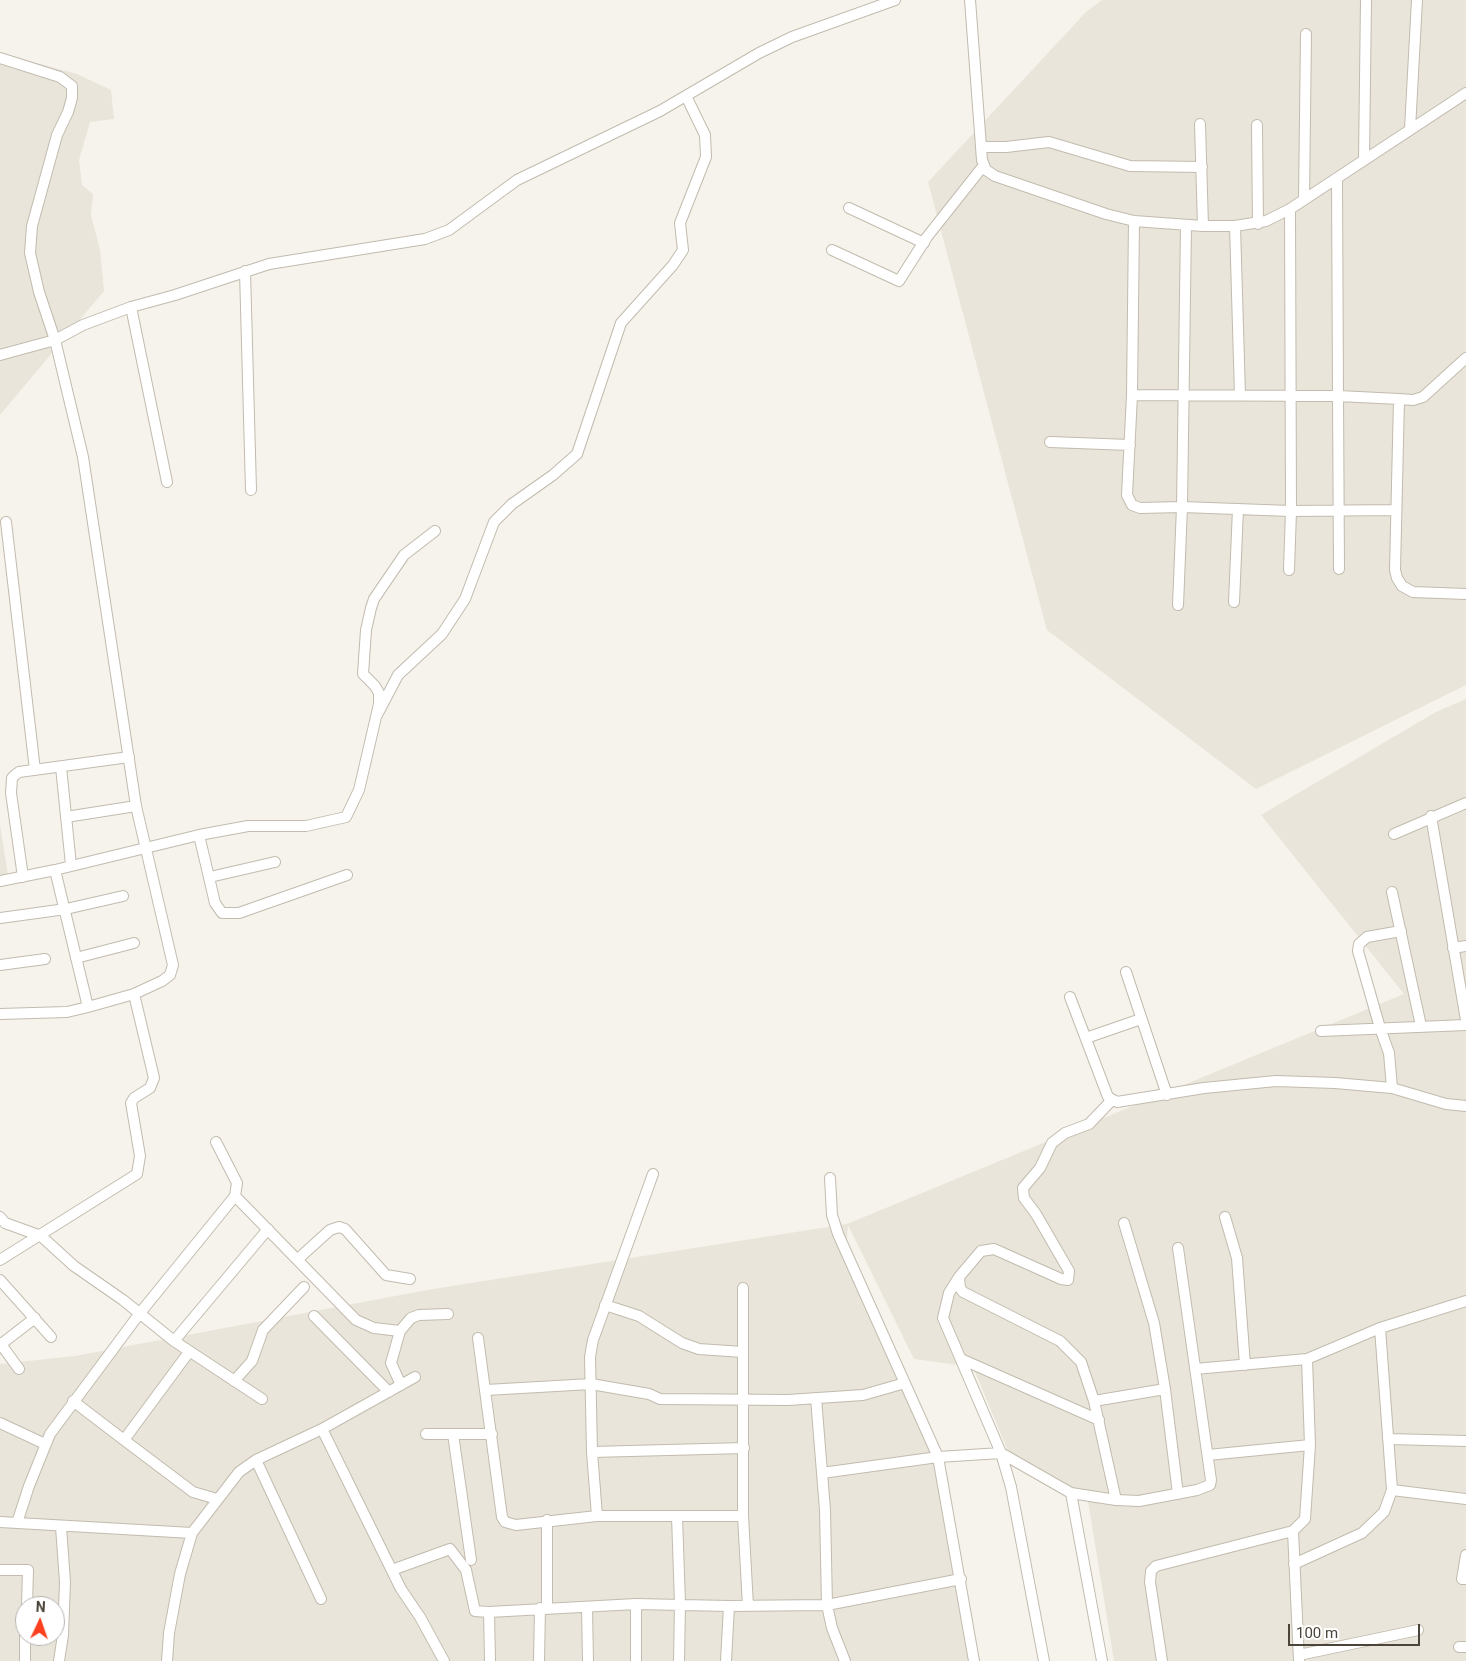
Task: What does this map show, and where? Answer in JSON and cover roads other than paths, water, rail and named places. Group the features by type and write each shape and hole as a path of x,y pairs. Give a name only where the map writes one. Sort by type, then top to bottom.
{"street":[{"path":"0,355 55,340 83,325 131,307 175,296 246,271 295,258 425,239 449,230 517,180 660,111 759,53 792,37 895,0"},
{"path":"970,0 981,147 986,170 994,176 1106,214 1134,221 1186,226 1258,224 1290,209 1466,93"},
{"path":"1364,160 1366,0"},
{"path":"1410,129 1417,0"},
{"path":"1304,199 1306,34"},
{"path":"0,58 60,76 72,86 70,105 58,135 29,239 30,253 39,292 55,340 83,457 136,806 173,965 166,978 134,994 88,1008 67,1012 0,1014"},
{"path":"0,881 55,870 199,834 248,826 306,826 346,817 359,790 365,759 378,715 398,675 442,634 465,600 494,522 512,504 553,475 577,454 621,323 673,266 683,250 680,223 706,157 705,135 686,96"},
{"path":"1200,124 1203,226"},
{"path":"1257,124 1258,224"},
{"path":"981,147 1006,147 1049,142 1130,166 1202,167"},
{"path":"832,250 900,281 924,243 984,165"},
{"path":"1337,178 1339,570"},
{"path":"849,208 924,243"},
{"path":"1289,570 1291,511 1289,396 1290,209"},
{"path":"1134,221 1132,395 1126,495 1132,504 1140,508 1182,507 1291,511 1396,510"},
{"path":"1178,605 1185,395 1186,226"},
{"path":"1235,226 1240,396"},
{"path":"246,271 251,490"},
{"path":"131,307 167,482"},
{"path":"1132,395 1338,396 1413,400 1423,397 1466,358"},
{"path":"1399,399 1395,570 1402,586 1413,592 1466,594"},
{"path":"1050,442 1130,445"},
{"path":"1234,602 1238,509"},
{"path":"6,522 35,770"},
{"path":"378,715 379,693 363,674 366,630 374,598 404,555 435,531"},
{"path":"23,877 11,785 15,775 35,770 129,757"},
{"path":"61,767 71,865"},
{"path":"1394,834 1431,816 1466,803"},
{"path":"66,817 136,806"},
{"path":"1431,816 1466,1020"},
{"path":"199,834 212,893 222,913 232,914 347,875"},
{"path":"210,878 275,862"},
{"path":"55,870 66,909 88,1008"},
{"path":"1392,892 1421,1026"},
{"path":"0,918 66,909 123,896"},
{"path":"1392,1088 1389,1053 1358,951 1359,944 1367,937 1401,931"},
{"path":"76,958 134,943"},
{"path":"1453,948 1466,946"},
{"path":"0,965 44,959"},
{"path":"1126,972 1167,1095"},
{"path":"0,1260 137,1174 140,1156 132,1103 134,1098 150,1088 154,1078 134,994"},
{"path":"1070,997 1108,1097 1112,1100 1125,1102 1204,1088 1276,1081 1335,1083 1392,1088 1446,1104 1466,1106"},
{"path":"1086,1038 1141,1019"},
{"path":"1321,1031 1466,1024"},
{"path":"1044,1661 1011,1487 1001,1453 943,1318 949,1293 958,1277 981,1251 994,1249 1061,1280 1068,1280 1069,1271 1036,1214 1024,1198 1023,1188 1040,1168 1052,1143 1065,1134 1089,1124 1112,1100"},
{"path":"17,1523 28,1486 45,1444 73,1401 140,1313 235,1196 237,1183 216,1142"},
{"path":"597,1516 592,1452 590,1357 593,1340 605,1305 653,1174"},
{"path":"830,1178 832,1215 838,1234 938,1457 974,1661"},
{"path":"235,1196 356,1320 374,1328 400,1331"},
{"path":"0,1217 5,1223 41,1236 74,1266 140,1313 174,1341 262,1399"},
{"path":"1225,1217 1237,1258 1245,1365"},
{"path":"1124,1223 1154,1323 1165,1389 1178,1494"},
{"path":"298,1259 330,1230 339,1227 345,1228 386,1275 410,1280"},
{"path":"174,1341 268,1229"},
{"path":"822,1473 938,1457 1001,1453 1070,1493 1116,1500 1139,1501 1178,1494 1210,1485 1208,1455 1178,1248"},
{"path":"958,1277 963,1292 1060,1341 1081,1362 1099,1420 1116,1500"},
{"path":"0,1280 50,1337"},
{"path":"234,1381 252,1361 263,1330 304,1287"},
{"path":"742,1288 744,1398 743,1516 748,1606"},
{"path":"1195,1369 1307,1359 1380,1328 1466,1301"},
{"path":"605,1305 639,1316 682,1343 699,1349 743,1352"},
{"path":"401,1385 391,1364 400,1331 411,1318 419,1315 448,1314"},
{"path":"314,1316 389,1392"},
{"path":"19,1369 0,1344 35,1318"},
{"path":"1294,1564 1362,1533 1384,1512 1392,1490 1380,1328"},
{"path":"478,1338 502,1517 505,1522 516,1525 547,1520 597,1516 743,1516"},
{"path":"124,1440 189,1352"},
{"path":"961,1359 1099,1420"},
{"path":"1162,1661 1150,1582 1151,1570 1156,1566 1293,1531 1302,1525 1307,1512 1310,1445 1307,1359"},
{"path":"168,1661 169,1633 180,1574 192,1533 239,1472 256,1460 322,1429 415,1377"},
{"path":"486,1390 591,1384 649,1394 660,1400 744,1398 788,1400 862,1395 906,1383"},
{"path":"1094,1401 1165,1389"},
{"path":"816,1398 825,1510 827,1605 832,1628 845,1661"},
{"path":"73,1401 193,1492 216,1500"},
{"path":"0,1423 45,1444"},
{"path":"322,1429 392,1570 444,1661"},
{"path":"426,1434 492,1434"},
{"path":"453,1434 471,1560"},
{"path":"1388,1439 1466,1441"},
{"path":"1208,1455 1310,1445"},
{"path":"592,1452 744,1448"},
{"path":"256,1460 321,1599"},
{"path":"1392,1490 1466,1499"},
{"path":"1070,1493 1102,1661"},
{"path":"677,1516 680,1604 679,1661"},
{"path":"540,1661 547,1520"},
{"path":"0,1522 192,1533"},
{"path":"59,1661 63,1635 65,1582 61,1526"},
{"path":"1293,1531 1299,1658 1418,1630"},
{"path":"392,1570 450,1549 466,1570 475,1611 489,1612 636,1604 729,1606 827,1605 961,1579"},
{"path":"1466,1555 1462,1579 1466,1579"},
{"path":"0,1570 28,1570 27,1596"},
{"path":"636,1604 636,1661"},
{"path":"726,1661 729,1606"},
{"path":"587,1608 588,1661"},
{"path":"489,1612 490,1661"},
{"path":"25,1661 26,1646"}]}
